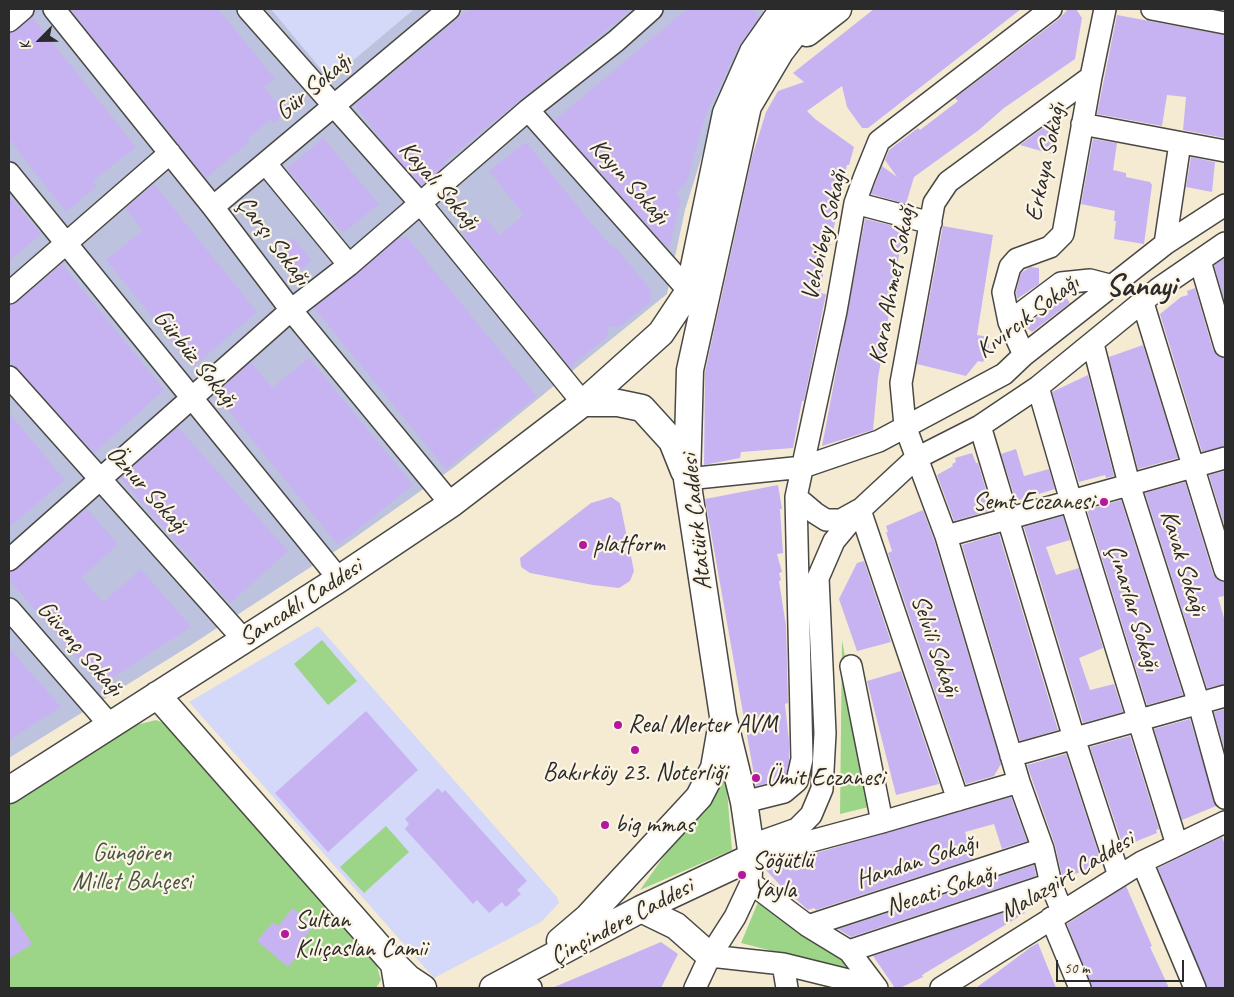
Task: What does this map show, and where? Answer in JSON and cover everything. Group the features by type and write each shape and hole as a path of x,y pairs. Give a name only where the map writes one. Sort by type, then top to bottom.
{"main road":[{"name":"Atatürk Caddesi","path":"750,851 744,802 723,716 687,479 690,370 748,106 780,52 806,18 817,9"},
{"path":"780,52 838,9"},
{"path":"689,291 726,113 752,52 780,11"},
{"name":"Sancaklı Caddesi","path":"9,790 339,579 451,504 583,402 661,333 689,291"},
{"path":"583,402 618,403 642,408 672,441 687,479"},
{"path":"157,696 396,976 408,978 423,988"},
{"path":"524,983 699,797 714,768 723,716"},
{"name":"Çinçindere Caddesi","path":"493,988 524,983 641,909 750,851"},
{"path":"641,909 676,926 710,956"}],"street":[{"path":"9,21 23,9"},
{"name":"Çarşı Sokağı","path":"54,9 170,152 291,310 451,504"},
{"name":"Kayalı Sokağı","path":"248,9 421,204 583,402"},
{"name":"Gür Sokağı","path":"213,207 449,9"},
{"path":"9,560 291,310 348,265 528,110 616,41 652,9"},
{"name":"Vehbibey Sokağı","path":"744,802 784,792 796,781 802,758 796,497 836,311 855,203 879,141 1052,9"},
{"name":"Erkaya Sokağı","path":"1024,355 1009,322 1003,292 1010,267 1017,258 1050,247 1062,234 1090,77 1105,9"},
{"path":"1152,9 1225,23"},
{"name":"Kara Ahmet Sokağı","path":"1080,988 1057,915 1043,849 1019,782 946,536 915,459 905,426 901,383 934,203 948,182 1090,77"},
{"name":"Kayın Sokağı","path":"528,110 689,291"},
{"path":"1082,124 1225,151"},
{"path":"1164,244 1180,143"},
{"path":"9,293 170,152"},
{"path":"266,164 348,265"},
{"name":"Gürbüz Sokağı","path":"9,173 339,579"},
{"path":"855,203 931,223"},
{"name":"Kıvırcık Sokağı","path":"687,479 803,468 879,441 1004,374 1024,355 1164,244 1225,205"},
{"path":"750,851 798,829 811,815 822,789 825,733 818,578 834,542 860,510 915,459 980,426 1038,387 1158,289 1225,243"},
{"path":"1200,261 1225,346"},
{"path":"1009,322 1061,282 1090,280 1113,286"},
{"path":"1143,302 1225,570"},
{"name":"Kavak Sokağı","path":"1092,344 1129,484 1199,704 1225,798"},
{"name":"Öznur Sokağı","path":"9,377 244,640"},
{"name":"Çınarlar Sokağı","path":"1038,387 1071,501 1177,845"},
{"path":"980,426 1074,738 1119,876"},
{"path":"946,536 1225,458"},
{"path":"796,497 826,520 840,520 860,510"},
{"name":"Selvili Sokağı","path":"860,510 958,800"},
{"name":"Güvenç Sokağı","path":"9,609 110,725"},
{"path":"850,666 882,822"},
{"path":"1011,756 1225,696"},
{"path":"750,851 882,822 1019,782"},
{"name":"Malazgirt Caddesi","path":"941,988 1142,862 1225,822"},
{"name":"Handan Sokağı","path":"808,926 1043,849"},
{"name":"Atatürk Caddesi","path":"695,988 710,956 735,918 751,883 750,851"},
{"path":"1142,862 1195,988"},
{"path":"751,883 808,926 849,951 876,988"},
{"name":"Necati Sokağı","path":"849,951 1051,884"},
{"path":"710,956 783,964 876,988"},
{"path":"783,964 788,988"}],"shaded area":[{"path":"9,9 271,9 330,80 414,9 762,9 767,16 725,82 685,210 667,294 453,468 343,546 191,645 9,758"},
{"path":"271,9 414,9 330,81"},
{"path":"318,626 557,897 559,903 541,922 434,978 189,702"}],"green space":[{"path":"322,640 357,681 328,705 294,664"},
{"path":"842,640 873,806 840,814"},
{"name":"Güngören Millet Bahçesi","path":"156,720 171,726 375,960 381,980 376,988 9,988 9,804 124,728"},
{"path":"723,761 732,850 640,890 696,811"},
{"path":"386,826 409,852 364,893 340,867"},
{"path":"761,895 846,964 844,969 741,943"}],"building":[{"path":"70,9 218,9 275,79 264,87 285,113 274,123 271,119 247,139 249,142 206,178"},
{"path":"469,9 632,9 444,162 446,165 421,186 385,145 355,105"},
{"path":"687,9 752,9 759,17 739,46 705,116 687,182 676,193 681,200 669,249 554,121"},
{"path":"874,9 1021,9 868,128 862,128 847,107 842,86 807,111 854,147 849,165 847,165 830,246 828,246 820,293 826,294 793,448 741,452 740,458 704,465 705,372 752,157 766,112 778,91 804,82 793,73"},
{"path":"1068,9 1076,9 1082,18 1075,59 1004,108 979,130 914,177 906,204 871,194 882,166 897,177 885,160 889,150 918,128 920,130 958,101 955,98 1059,19"},
{"path":"1117,15 1225,35 1225,138 1183,130 1186,97 1167,95 1162,126 1097,114"},
{"path":"32,17 136,147 93,181 97,186 66,212 9,139 9,33 17,30"},
{"path":"1061,116 1052,154 1020,145"},
{"path":"323,138 379,204 343,233 287,169"},
{"path":"1093,139 1117,143 1113,170 1126,173 1126,177 1150,182 1152,185 1144,244 1114,239 1115,211 1081,204"},
{"path":"526,142 591,223 612,247 614,246 651,290 650,302 619,327 609,326 607,337 570,367 463,234 485,217 499,235 524,215 489,171"},
{"path":"1191,157 1215,162 1212,192 1186,187"},
{"path":"154,184 257,312 193,367 106,260 143,230 125,208"},
{"path":"9,196 41,234 9,261"},
{"path":"865,219 899,227 898,231 903,232 878,378 873,430 822,446"},
{"path":"943,226 993,235 977,335 988,337 989,348 983,362 978,361 966,376 917,364"},
{"path":"401,236 403,239 406,236 537,396 446,469 314,308"},
{"path":"293,238 312,261 296,273 278,250"},
{"path":"1225,258 1225,303 1214,265"},
{"path":"62,264 164,390 94,453 9,360 9,305 17,302"},
{"path":"1030,267 1039,268 1039,284 1017,299 1016,292 1021,273"},
{"path":"1195,288 1213,350 1217,355 1225,358 1225,446 1202,452 1160,314 1181,297 1188,295 1187,291"},
{"path":"1065,296 1070,303 1032,332 1025,326"},
{"path":"1143,345 1178,458 1138,469 1109,357"},
{"path":"309,358 413,485 338,545 215,394 251,362 272,388"},
{"path":"1088,375 1114,476 1106,478 1105,475 1079,482 1052,392"},
{"path":"9,413 65,480 9,527"},
{"path":"178,427 288,551 230,603 120,478"},
{"path":"1016,449 1024,476 1049,469 1055,489 1016,501 1001,454"},
{"path":"972,453 976,463 978,463 992,510 954,521 937,475 953,466 952,464 956,462 955,458"},
{"path":"1225,471 1225,528 1209,475"},
{"path":"1185,482 1213,574 1217,579 1225,582 1225,596 1218,597 1225,622 1225,684 1207,688 1145,493"},
{"path":"778,485 782,509 780,509 783,553 777,554 782,572 779,573 781,580 779,581 786,626 788,703 785,704 789,762 786,774 778,781 756,786 705,499"},
{"name":"platform","path":"611,497 620,503 634,571 630,581 619,588 593,585 530,573 521,567 520,558 591,503"},
{"path":"1121,500 1183,695 1147,705 1087,510"},
{"path":"86,508 118,544 81,578 103,602 141,569 191,627 101,685 9,580 9,572 17,569"},
{"path":"923,510 934,540 1001,764 994,776 966,784 888,553 892,551 886,526"},
{"path":"1063,516 1070,540 1046,547 1056,575 1079,568 1103,648 1079,658 1090,690 1114,684 1123,712 1083,723 1024,527"},
{"path":"999,534 1058,730 1020,741 962,545"},
{"path":"864,561 891,642 857,651 839,599 857,563"},
{"path":"9,648 61,707 9,740"},
{"path":"901,671 939,784 896,795 867,681"},
{"path":"1225,709 1225,752 1214,712"},
{"path":"366,711 418,770 328,852 275,793"},
{"path":"1190,719 1216,806 1182,820 1154,729"},
{"path":"1130,736 1159,829 1156,830 1157,833 1137,841 1124,849 1090,747"},
{"path":"1066,754 1102,864 1078,873 1062,876 1055,845 1027,765"},
{"path":"438,788 442,793 445,790 527,881 517,890 521,894 506,907 502,902 489,913 477,900 473,904 405,829 409,824 405,819"},
{"path":"1011,797 1027,841 1002,849 994,824 965,832 973,859 816,910 814,908 808,910 764,868"},
{"path":"1222,837 1225,845 1225,988 1207,988 1158,868"},
{"path":"1034,865 1036,876 851,937 838,929"},
{"path":"1126,886 1152,946 1150,947 1169,988 1092,988 1067,924"},
{"path":"1023,906 1025,913 922,975 923,977 900,988 895,988 873,956"},
{"path":"9,908 32,944 9,959"},
{"name":"Sultan Kılıçaslan Camii","path":"293,908 314,926 299,944 304,948 288,967 257,941 273,922 278,926"},
{"path":"661,942 678,954 661,988 552,988"},
{"path":"1038,943 1056,988 976,988 1031,947"}],"place":[{"name":"Semt Eczanesi","path":"1104,502"},
{"name":"platform","path":"583,545"},
{"name":"Real Merter AVM","path":"618,725"},
{"name":"Bakırköy 23. Noterliği","path":"635,750"},
{"name":"Ümit Eczanesi","path":"756,778"},
{"name":"big mmas","path":"605,825"},
{"name":"Söğütlü Yayla","path":"742,875"},
{"name":"Sultan Kılıçaslan Camii","path":"285,934"}],"district":[{"name":"Sanayi","path":"1141,287"}]}
